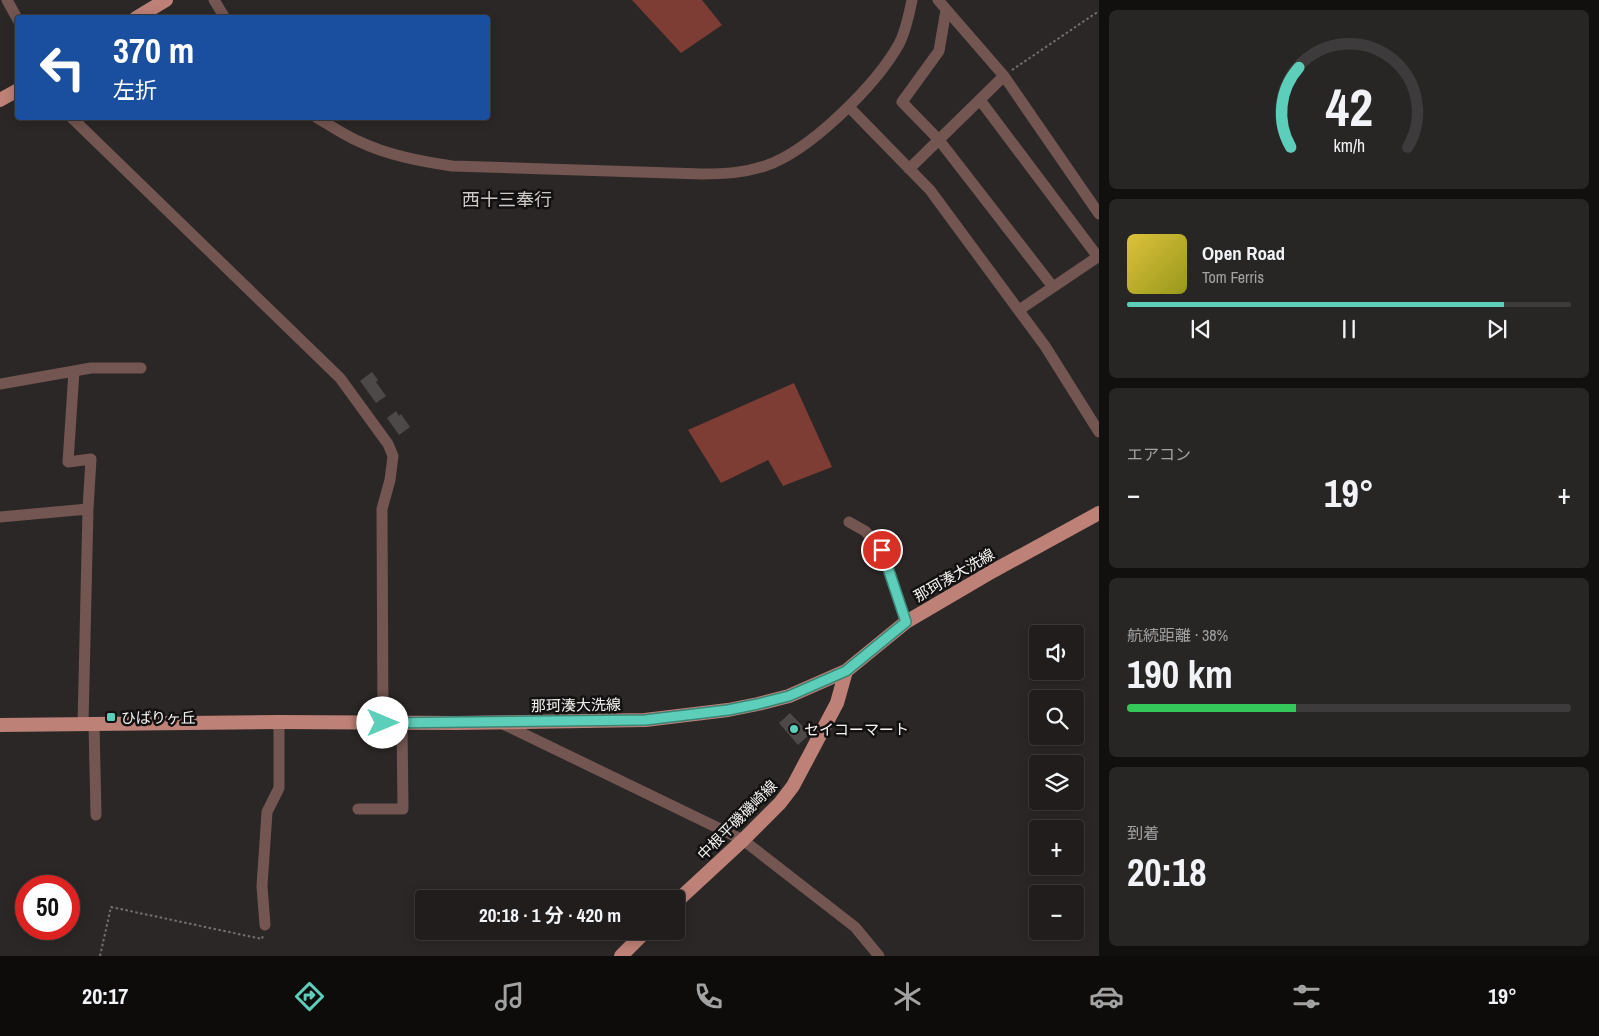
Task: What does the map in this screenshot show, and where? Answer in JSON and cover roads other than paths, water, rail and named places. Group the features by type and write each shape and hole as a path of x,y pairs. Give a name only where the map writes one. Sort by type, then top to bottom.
{"main road":[{"path":"141,15 166,0"},
{"path":"0,100 15,92"},
{"name":"那珂湊大洗線","path":"0,726 645,720 728,710 789,696 846,671 906,622 993,571 1099,513"},
{"name":"中根平磯磯崎線","path":"685,894 743,840 780,803 793,786 837,702 846,671"},
{"path":"621,956 637,940"}],"street":[{"path":"7,0 15,15"},
{"path":"214,0 223,15"},
{"path":"320,120 357,141 386,152 423,162 682,173 738,173 767,165 796,152 849,107 876,76 899,43 912,0"},
{"path":"938,0 1004,76 1099,214"},
{"path":"946,10 939,51 902,102 939,140 1053,287"},
{"path":"909,169 1004,76"},
{"path":"980,100 1098,256 1019,310"},
{"path":"849,107 930,190 1045,346 1099,432"},
{"path":"74,120 340,378 388,444 393,456 390,480 382,509 383,723"},
{"path":"0,384 91,368 141,368"},
{"path":"74,371 68,462 91,460 88,508 88,724 96,815"},
{"path":"0,517 88,508"},
{"path":"849,522 865,530 882,550 906,622"},
{"path":"265,925 262,886 267,812 279,788 279,722"},
{"path":"500,722 743,840 855,927 879,956"},
{"path":"358,809 403,809 402,723"}],"place":[{"name":"ひばりヶ丘","path":"111,717"},
{"name":"セイコーマート","path":"794,729"}],"district":[{"name":"西十三奉行","path":"507,199"}]}
